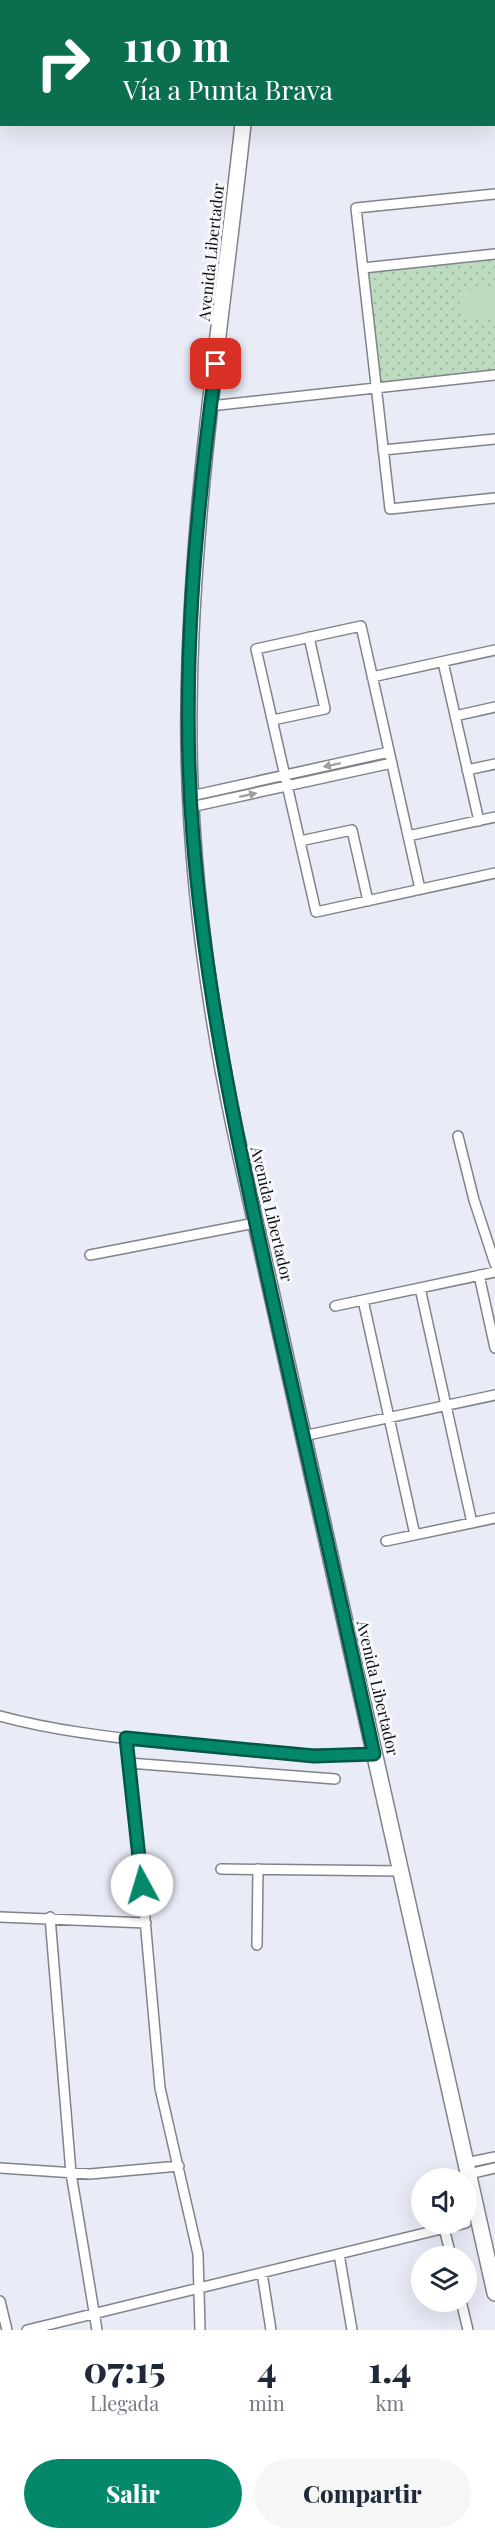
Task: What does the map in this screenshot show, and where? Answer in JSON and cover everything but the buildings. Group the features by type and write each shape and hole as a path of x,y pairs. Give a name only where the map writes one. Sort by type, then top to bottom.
{"highway":[{"name":"Avenida Libertador","path":"243,126 199,504 192,604 188,709 191,802 208,970 224,1076 255,1223 467,2168"},
{"name":"Avenida Libertador","path":"474,2234 495,2293"}],"street":[{"path":"495,194 356,208 390,509 495,498"},
{"path":"363,268 495,254"},
{"path":"210,406 495,375"},
{"path":"383,450 495,439"},
{"path":"420,889 361,626 256,649 316,912 495,873"},
{"path":"273,720 325,709 309,637"},
{"path":"372,677 495,650"},
{"path":"443,662 479,821"},
{"path":"455,716 495,707"},
{"path":"191,802 285,775 389,752"},
{"path":"191,802 288,786 392,763"},
{"path":"467,770 495,764"},
{"path":"408,836 495,817"},
{"path":"300,841 352,830 369,901"},
{"path":"458,1136 474,1200 495,1264"},
{"path":"90,1255 255,1223"},
{"path":"335,1306 495,1272"},
{"path":"479,1275 495,1348"},
{"path":"420,1288 472,1523"},
{"path":"363,1300 415,1535"},
{"path":"303,1436 495,1395"},
{"path":"386,1541 495,1518"},
{"path":"0,1716 53,1728 126,1738 314,1756 374,1754"},
{"path":"126,1738 146,1923 160,2088 198,2254 200,2330"},
{"path":"129,1763 335,1779"},
{"path":"221,1869 401,1871"},
{"path":"257,1945 258,1869"},
{"path":"0,1917 50,1917 146,1923"},
{"path":"50,1917 71,2173 97,2330"},
{"path":"469,2168 495,2157"},
{"path":"0,2169 71,2173 179,2166"},
{"path":"477,2169 495,2168"},
{"path":"27,2330 420,2234"},
{"path":"339,2254 352,2330"},
{"path":"262,2273 271,2330"},
{"path":"0,2301 7,2330"},
{"path":"464,2312 468,2330"}],"green space":[{"path":"495,258 495,371 380,383 367,271"},
{"path":"495,288 495,317 462,321 458,292"}],"route":[{"path":"142,1885 126,1738 240,1751 314,1756 374,1754 230,1109 208,970 195,861 191,815 188,709 192,592 199,504 216,364"}]}
